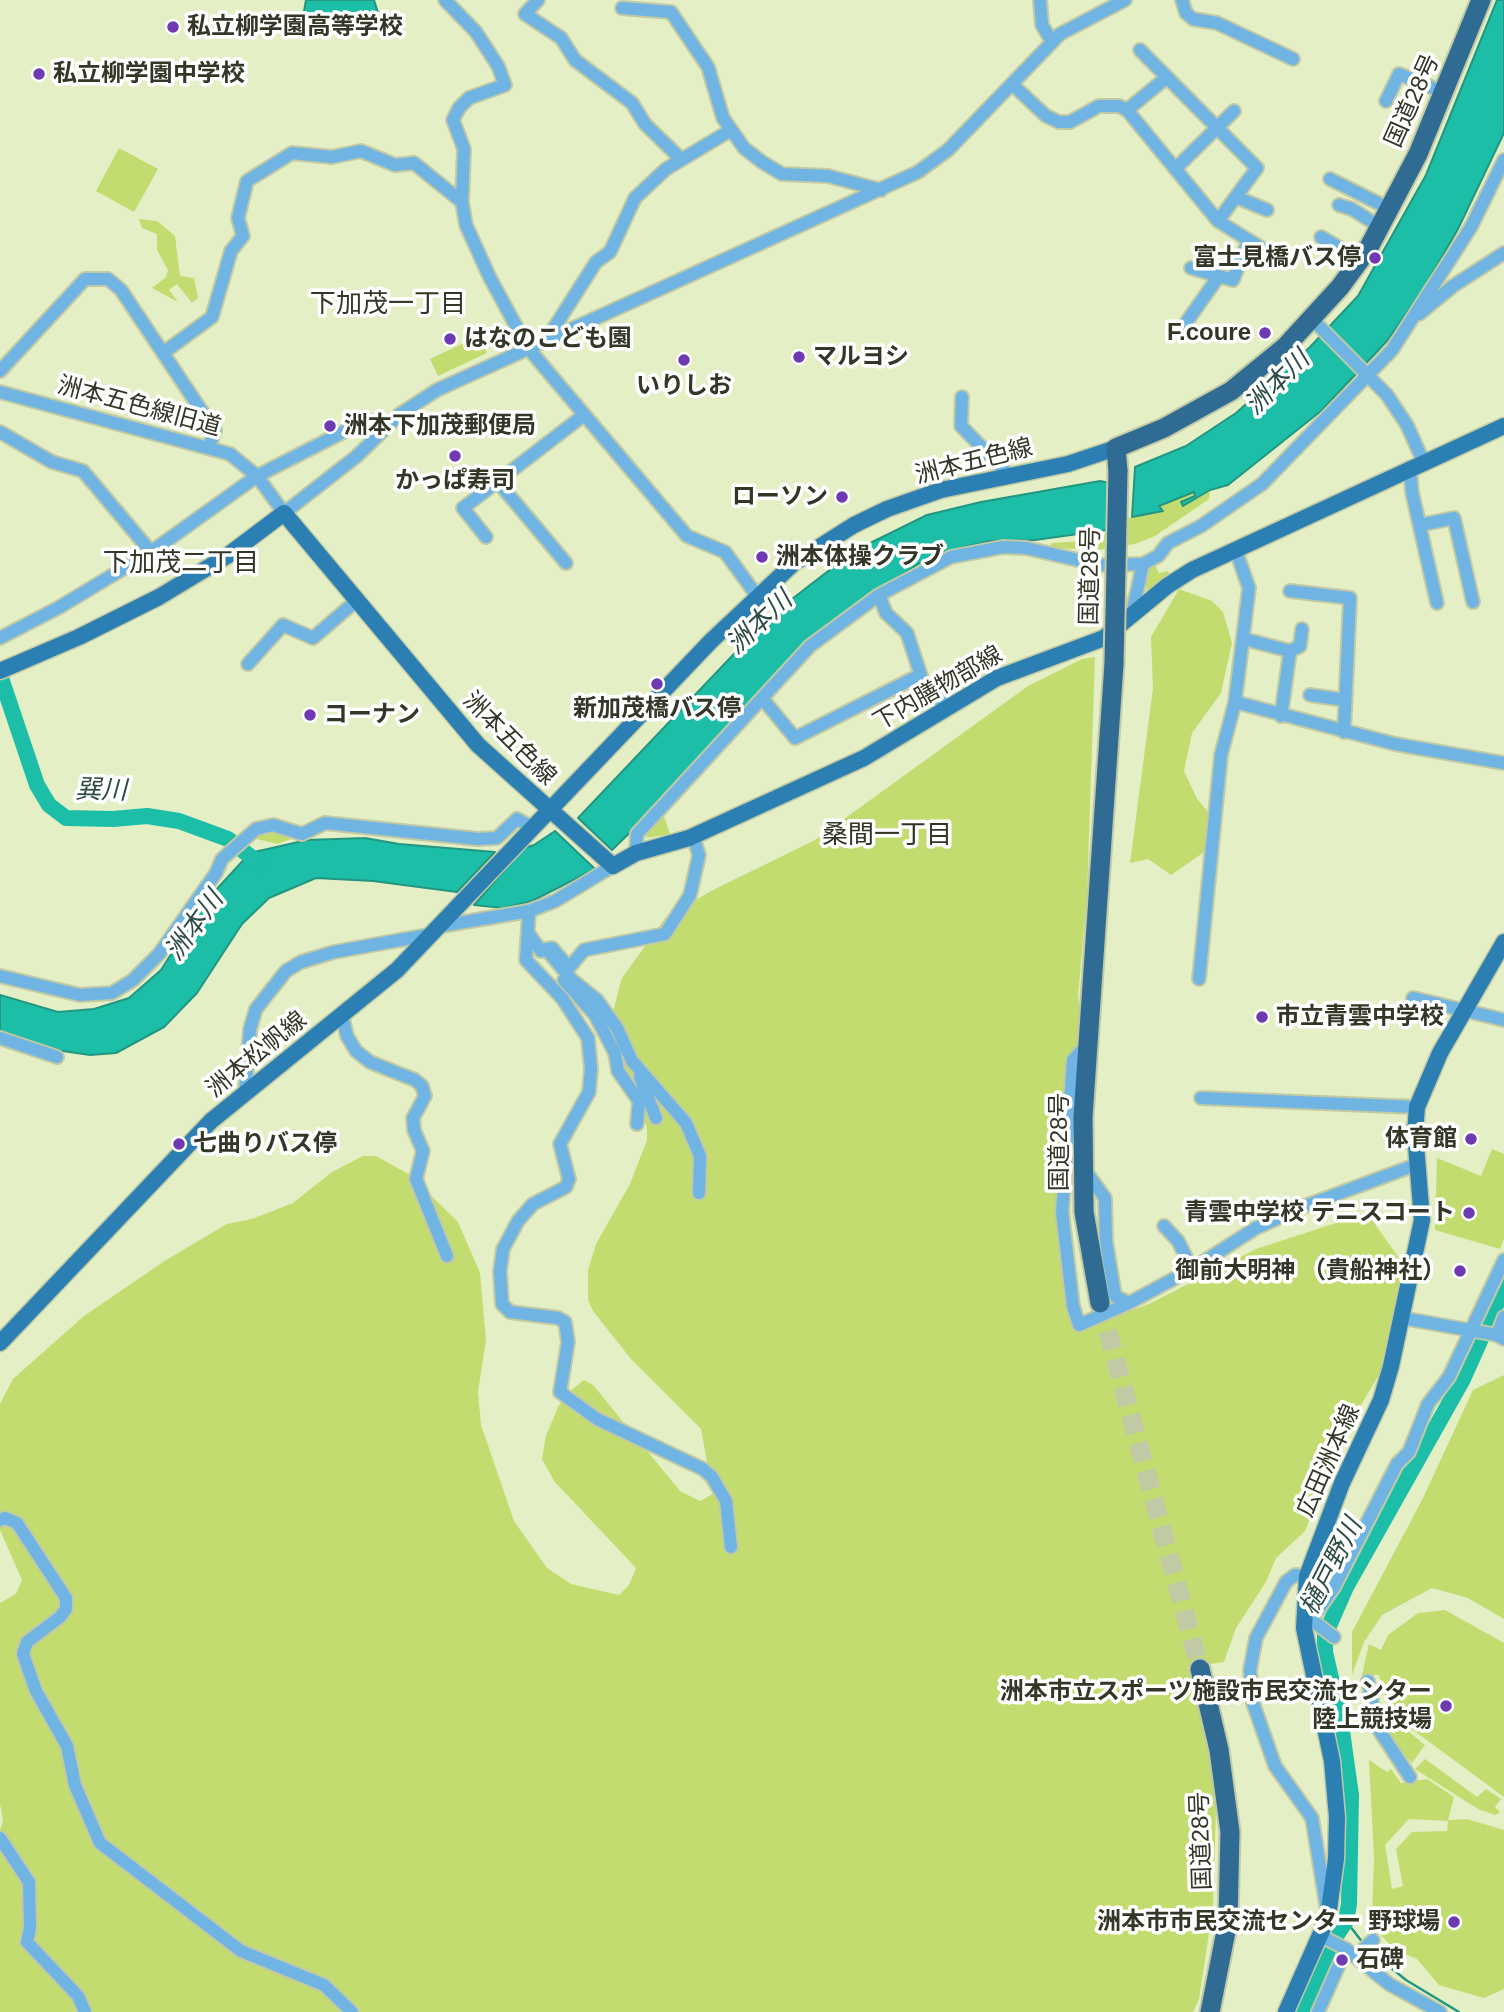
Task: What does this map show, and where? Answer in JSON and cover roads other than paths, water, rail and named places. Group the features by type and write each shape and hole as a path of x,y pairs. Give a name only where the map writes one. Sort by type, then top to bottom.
{"highway":[{"name":"国道28号","path":"1100,1303 1084,1212 1082,1167 1087,1045 1114,664 1118,471 1116,448 1164,428 1231,391 1261,368 1313,320 1360,260 1390,208 1445,93 1481,0"},
{"name":"国道28号","path":"1200,1669 1219,1750 1230,1832 1228,1921 1210,2012"}],"main road":[{"name":"下内膳物部線","path":"610,864 636,853 693,836 864,758 997,678 1104,638 1192,570 1504,426"},
{"name":"洲本五色線","path":"284,513 478,746 556,815 757,596 814,549 887,509 941,490 1068,464 1116,448"},
{"path":"3,669 159,597 227,556 284,513"},
{"path":"556,815 610,864"},
{"name":"洲本松帆線","path":"0,1343 212,1121 244,1092 375,990 437,930 528,833 556,815"},
{"name":"広田洲本線","path":"1286,2012 1323,1937 1336,1859 1337,1818 1332,1761 1304,1628 1307,1577 1381,1400 1402,1318 1422,1220 1415,1133 1417,1107 1440,1053 1504,942"}],"street":[{"path":"445,0 476,32 498,66 505,85 469,98 459,108 453,120 464,149 462,202 473,245 528,348 687,536 725,552 757,596"},
{"path":"538,0 525,14 561,38 575,60 632,103 645,124 681,159"},
{"path":"1040,0 1042,26 1052,42"},
{"path":"284,513 357,456 400,414 437,390 918,172 948,150 1052,42 1075,24 1125,0"},
{"path":"1181,0 1186,13 1193,19 1217,23 1293,59"},
{"path":"622,8 671,12 708,67 723,118 744,148 782,174 828,176 880,190"},
{"path":"1140,50 1256,168 1218,221"},
{"path":"1386,101 1399,74 1445,93"},
{"path":"1127,110 1166,78"},
{"path":"1013,85 1046,116 1059,122 1070,122 1099,106 1119,106 1127,110 1218,221 1279,259"},
{"path":"1175,169 1234,111"},
{"path":"547,340 596,262 610,252 635,198 652,180 681,159 700,151 731,130"},
{"path":"163,353 212,317 231,251 243,236 238,218 247,181 292,153 332,157 361,151 396,165 414,163 462,202"},
{"path":"636,853 637,834 810,646 839,621 879,595 951,557 1003,547 1026,548 1099,565 1143,564 1158,556 1168,543 1201,526 1262,484 1367,372 1392,350 1471,227 1504,160"},
{"path":"1330,179 1390,208"},
{"path":"1236,197 1267,210"},
{"path":"1339,205 1352,209 1380,226"},
{"path":"1321,237 1360,260"},
{"path":"1191,268 1233,280 1248,241"},
{"path":"1410,321 1453,286 1503,257"},
{"path":"1183,327 1219,276"},
{"path":"0,370 85,279 108,279 121,290 215,431 209,446"},
{"path":"1313,320 1367,372 1407,425 1417,467 1412,492 1437,603"},
{"name":"洲本五色線旧道","path":"0,392 209,446 230,454 257,476 284,513"},
{"path":"962,397 961,426 1009,475"},
{"path":"486,537 463,508 584,415"},
{"path":"0,638 58,608 150,552 257,476 363,422 372,421 385,428"},
{"path":"0,432 52,462 83,471 150,552"},
{"path":"498,482 566,563"},
{"path":"1420,526 1454,518 1473,602"},
{"path":"1199,979 1220,755 1234,702 1249,588 1236,551"},
{"path":"1132,614 1143,564"},
{"path":"1290,591 1350,598 1344,732"},
{"path":"879,595 886,613 907,633 926,691 948,707"},
{"path":"248,664 283,625 313,638 356,601"},
{"path":"1244,639 1290,651 1300,646 1302,629"},
{"path":"1281,716 1290,651"},
{"path":"762,698 795,738 920,675"},
{"path":"1310,695 1345,700"},
{"path":"1234,702 1344,732 1445,755 1504,763"},
{"path":"0,976 80,995 112,993 133,980 159,954 216,873 222,859 256,829 273,825 302,834 325,823 336,823 478,839 497,838 517,819 528,833"},
{"path":"544,950 552,948 569,968 584,950 665,934 690,895 699,855 693,836"},
{"path":"244,1092 250,1029 256,1009 286,971 302,962 334,952 528,911 555,901 610,864"},
{"path":"528,911 528,933 524,952 526,960 562,998 588,1038 591,1069 589,1092 560,1144 569,1179 566,1187 533,1204 518,1221 503,1250 500,1271 502,1304 510,1311 558,1318 565,1322 568,1342 560,1392 597,1419 703,1469 712,1477 726,1501 731,1547"},
{"path":"528,933 572,980 597,1000 617,1028 648,1091 656,1118"},
{"path":"544,950 595,1015 615,1053 618,1071 639,1101 637,1124"},
{"path":"1413,998 1504,1020"},
{"path":"342,1015 347,1036 356,1051 370,1062 415,1080 422,1086 425,1096 413,1118 414,1130 423,1151 416,1179 447,1256"},
{"path":"0,1038 57,1057"},
{"path":"1087,1045 1073,1060 1062,1212 1073,1306 1079,1325 1129,1303 1192,1269 1267,1223 1418,1164"},
{"path":"632,1061 684,1120 699,1156 699,1193"},
{"path":"1202,1098 1417,1107"},
{"path":"684,1120 687,1147"},
{"path":"1082,1167 1104,1198 1106,1241 1115,1296 1129,1303"},
{"path":"1164,1226 1178,1241 1192,1269"},
{"path":"1334,1637 1313,1621 1314,1616 1334,1587 1342,1566 1397,1464 1409,1452 1428,1404 1449,1377 1504,1260"},
{"path":"1402,1318 1500,1337 1504,1317"},
{"path":"0,1520 5,1518 17,1523 66,1598 66,1609 60,1617 27,1642 23,1654 36,1692 67,1746 75,1785 100,1843 241,1951 324,1985 352,2012"},
{"path":"1314,1555 1342,1566"},
{"path":"1307,1577 1295,1575 1286,1583 1256,1638 1250,1670 1253,1703 1275,1766 1312,1818 1328,1917"},
{"path":"1368,1681 1377,1727 1410,1777"},
{"path":"0,1838 29,1882 30,1928 27,1942 78,1996 85,2012"},
{"path":"1323,1937 1358,1948 1389,1984 1440,2012"},
{"path":"1318,2012 1358,1948"}],"water":[{"path":"306,0 374,0 380,19 332,26 316,21 304,11"},
{"name":"洲本川","path":"1497,0 1504,0 1504,133 1458,229 1424,288 1387,341 1321,411 1228,485 1210,490 1183,506 1181,502 1195,496 1194,492 1159,506 1163,511 1132,517 1135,467 1186,446 1236,413 1310,347 1358,296 1426,175"},
{"path":"1100,481 1115,484 1114,529 1035,540 989,541 932,555 829,623 687,777 612,850 578,818 770,616 854,551 927,515 981,502"},
{"path":"555,831 595,869 532,901 503,908 474,905 524,848 534,845"},
{"name":"洲本川","path":"365,838 399,844 495,852 457,892 373,881 316,878 269,898 242,924 197,993 164,1027 116,1053 90,1055 56,1050 0,1031 0,995 58,1012 94,1009 129,998 161,970 203,904 250,853 307,840"}],"waterway":[{"name":"巽川","path":"0,675 37,785 49,805 66,818 113,819 147,816 179,821 228,839 264,867"},
{"name":"樋戸野川","path":"1301,2012 1336,1936 1346,1921 1349,1904 1351,1795 1340,1717 1325,1652 1325,1635 1346,1587 1463,1379 1504,1287"},
{"path":"1346,1921 1363,1943"},
{"path":"1370,1951 1406,1980 1459,2012"}],"tunnel":[{"path":"1100,1303 1200,1669"}],"place":[{"name":"私立柳学園高等学校","path":"173,27"},
{"name":"私立柳学園中学校","path":"39,74"},
{"name":"富士見橋バス停","path":"1375,258"},
{"name":"F.coure","path":"1265,333"},
{"name":"はなのこども園","path":"450,339"},
{"name":"マルヨシ","path":"799,357"},
{"name":"いりしお","path":"684,360"},
{"name":"洲本下加茂郵便局","path":"330,426"},
{"name":"かっぱ寿司","path":"455,456"},
{"name":"ローソン","path":"842,497"},
{"name":"洲本体操クラブ","path":"762,557"},
{"name":"新加茂橋バス停","path":"657,684"},
{"name":"コーナン","path":"310,715"},
{"name":"市立青雲中学校","path":"1262,1017"},
{"name":"体育館","path":"1471,1139"},
{"name":"七曲りバス停","path":"179,1144"},
{"name":"青雲中学校 テニスコート","path":"1469,1213"},
{"name":"御前大明神 （貴船神社）","path":"1460,1271"},
{"name":"洲本市立スポーツ施設市民交流センター 陸上競技場","path":"1446,1706"},
{"name":"洲本市市民交流センター 野球場","path":"1454,1922"},
{"name":"石碑","path":"1342,1960"}],"district":[{"name":"下加茂一丁目","path":"388,305"},
{"name":"下加茂二丁目","path":"181,564"},
{"name":"桑間一丁目","path":"887,836"}]}
